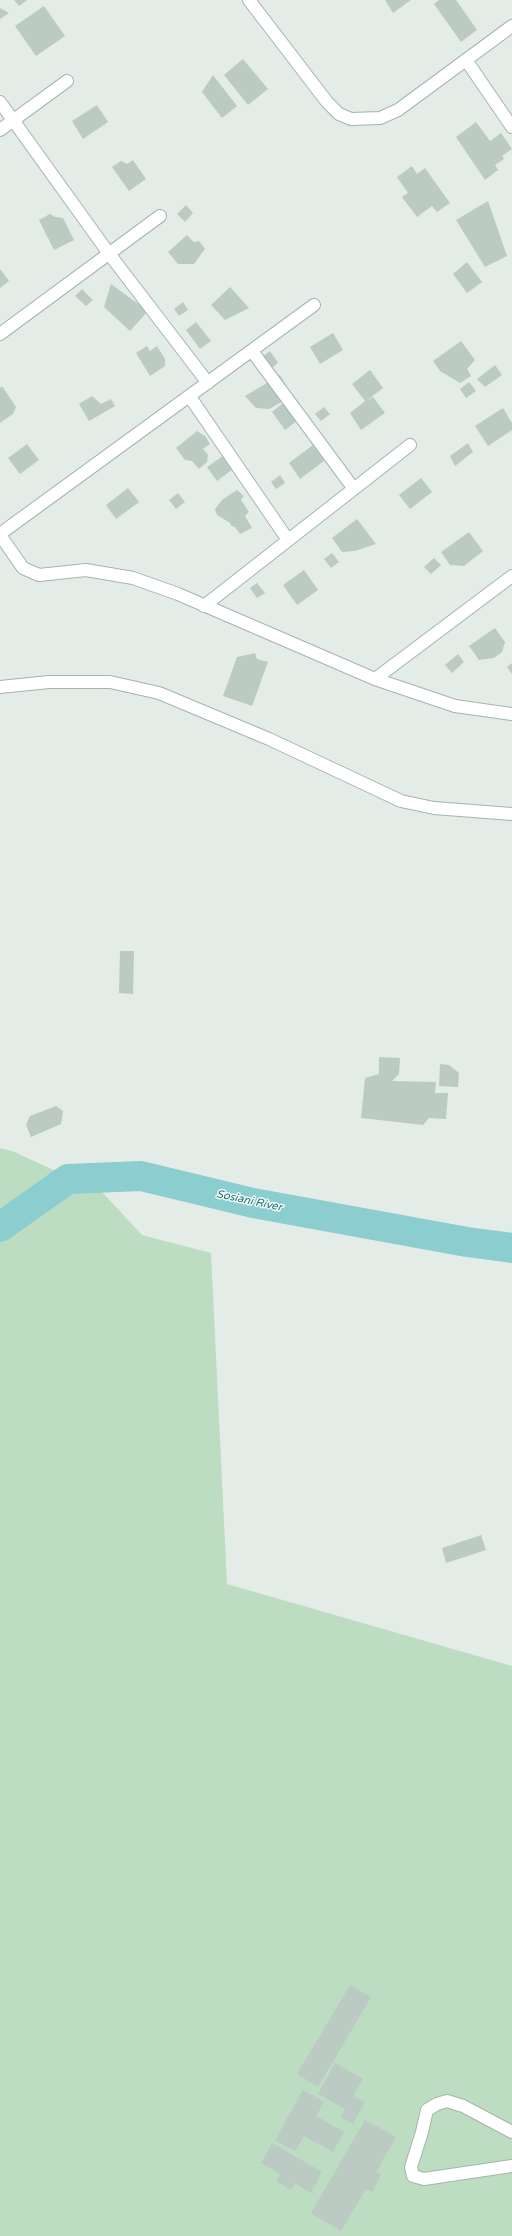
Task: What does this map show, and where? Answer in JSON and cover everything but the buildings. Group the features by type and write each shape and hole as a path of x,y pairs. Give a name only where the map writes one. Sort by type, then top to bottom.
{"street":[{"path":"250,0 327,102 338,114 351,119 380,118 398,110 512,26"},
{"path":"466,60 512,127"},
{"path":"0,130 67,81"},
{"path":"0,102 110,255 208,384"},
{"path":"0,334 110,255 160,216"},
{"path":"314,305 208,384 0,534 22,568 39,575 86,570 133,578 204,606 375,679 455,706 512,714"},
{"path":"252,351 354,489"},
{"path":"190,397 288,540"},
{"path":"204,606 410,445"},
{"path":"375,679 512,576"},
{"path":"0,687 49,682 110,682 159,693 269,739 401,801 434,808 512,814"},
{"path":"512,2132 463,2106 447,2101 437,2104 427,2110 411,2168 413,2176 424,2179 512,2166"}],"green space":[{"path":"0,1148 12,1151 102,1192 142,1235 211,1253 227,1584 512,1666 512,2236 0,2236"}],"waterway":[{"name":"Sosiani River","path":"0,1227 68,1179 141,1176 253,1203 467,1242 512,1248"}]}
